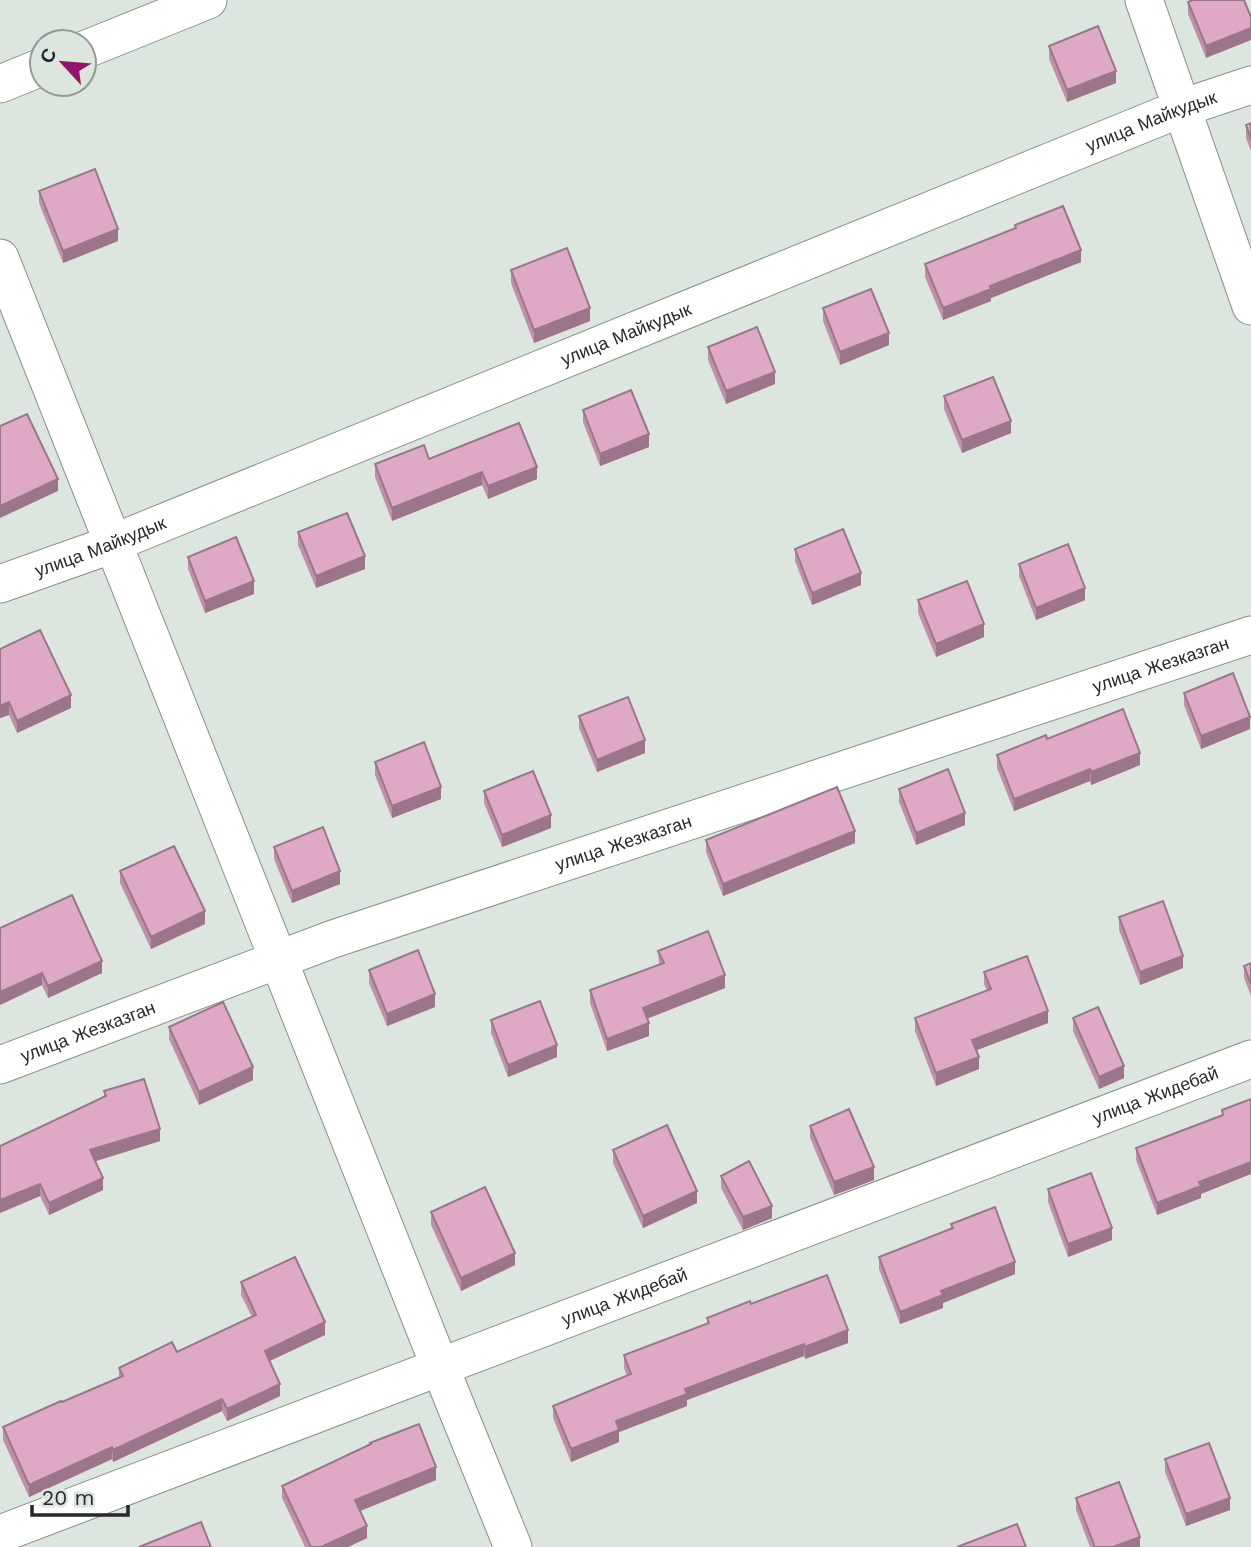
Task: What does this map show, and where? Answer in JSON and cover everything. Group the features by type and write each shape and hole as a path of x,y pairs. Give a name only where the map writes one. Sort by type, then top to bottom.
{"street":[{"path":"98,44 208,0"},
{"path":"1144,0 1251,306"},
{"path":"0,84 28,73"},
{"name":"улица Майкудык","path":"0,584 113,542 1182,108 1251,85"},
{"path":"0,258 513,1547"},
{"name":"улица Жезказган","path":"0,1065 332,939 1251,635"},
{"name":"улица Жидебай","path":"0,1534 1251,1059"}],"building":[{"path":"1244,0 1251,17 1251,28 1206,46 1188,2"},
{"path":"1098,26 1116,71 1067,90 1049,46"},
{"path":"1251,123 1251,139 1246,125"},
{"path":"95,169 118,229 63,251 39,191"},
{"path":"1063,206 1081,250 943,308 925,264"},
{"path":"567,248 590,308 534,330 511,270"},
{"path":"871,289 889,333 840,352 823,308"},
{"path":"757,327 775,372 726,391 708,347"},
{"path":"993,377 1011,421 962,440 944,396"},
{"path":"631,390 649,434 600,454 583,410"},
{"path":"27,414 58,479 0,506 0,426"},
{"path":"519,423 537,467 488,486 482,472 392,508 375,464 424,445 429,459"},
{"path":"347,513 365,556 316,576 298,532"},
{"path":"843,529 861,573 812,593 795,549"},
{"path":"236,537 254,581 205,601 188,557"},
{"path":"1068,544 1085,588 1036,608 1019,564"},
{"path":"967,581 984,624 936,644 918,600"},
{"path":"40,630 71,695 17,721 9,702 0,706 0,649"},
{"path":"1233,673 1250,717 1201,736 1184,693"},
{"path":"628,697 645,740 597,760 579,716"},
{"path":"1123,709 1140,753 1091,772 1090,769 1014,799 997,755 1046,735 1047,739"},
{"path":"424,742 441,787 392,806 375,762"},
{"path":"948,769 965,813 916,833 899,789"},
{"path":"533,771 551,815 502,835 484,791"},
{"path":"837,787 855,831 723,884 706,840"},
{"path":"323,827 340,871 292,891 274,847"},
{"path":"174,846 205,911 151,937 120,871"},
{"path":"72,895 102,961 48,986 42,973 0,992 0,928"},
{"path":"1163,901 1183,956 1140,972 1119,917"},
{"path":"708,931 725,975 643,1008 649,1023 607,1039 590,990 664,963 658,951"},
{"path":"418,950 435,994 387,1014 369,970"},
{"path":"1027,956 1048,1011 972,1040 979,1057 936,1073 915,1018 991,989 984,972"},
{"path":"1251,963 1251,984 1244,966"},
{"path":"540,1001 557,1045 508,1065 491,1020"},
{"path":"223,1002 253,1067 199,1092 169,1027"},
{"path":"1098,1007 1124,1066 1099,1077 1073,1018"},
{"path":"144,1079 160,1129 90,1150 103,1178 49,1203 40,1184 0,1200 0,1146 106,1096 104,1091"},
{"path":"1251,1099 1251,1162 1199,1182 1201,1186 1157,1203 1136,1148 1223,1115 1222,1110"},
{"path":"849,1109 874,1167 834,1182 810,1126"},
{"path":"667,1125 697,1191 643,1216 613,1150"},
{"path":"749,1161 772,1206 743,1217 721,1176"},
{"path":"1091,1173 1112,1228 1068,1244 1048,1189"},
{"path":"485,1187 515,1253 461,1278 431,1212"},
{"path":"995,1207 1015,1262 941,1291 943,1295 900,1312 879,1257 953,1228 951,1224"},
{"path":"295,1257 325,1322 265,1351 280,1384 227,1409 222,1399 113,1450 112,1447 29,1485 3,1427 123,1376 119,1368 172,1342 177,1352 256,1315 241,1282"},
{"path":"827,1275 848,1330 685,1389 687,1394 616,1421 619,1430 571,1449 553,1406 631,1374 624,1355 709,1323 707,1318 750,1301 751,1304"},
{"path":"419,1424 436,1467 355,1500 367,1526 321,1547 311,1547 282,1486 370,1443"},
{"path":"1209,1443 1230,1498 1186,1514 1165,1459"},
{"path":"1119,1482 1140,1537 1113,1547 1095,1547 1076,1498"},
{"path":"201,1522 211,1547 139,1547"},
{"path":"1017,1524 1026,1547 957,1547"}]}
